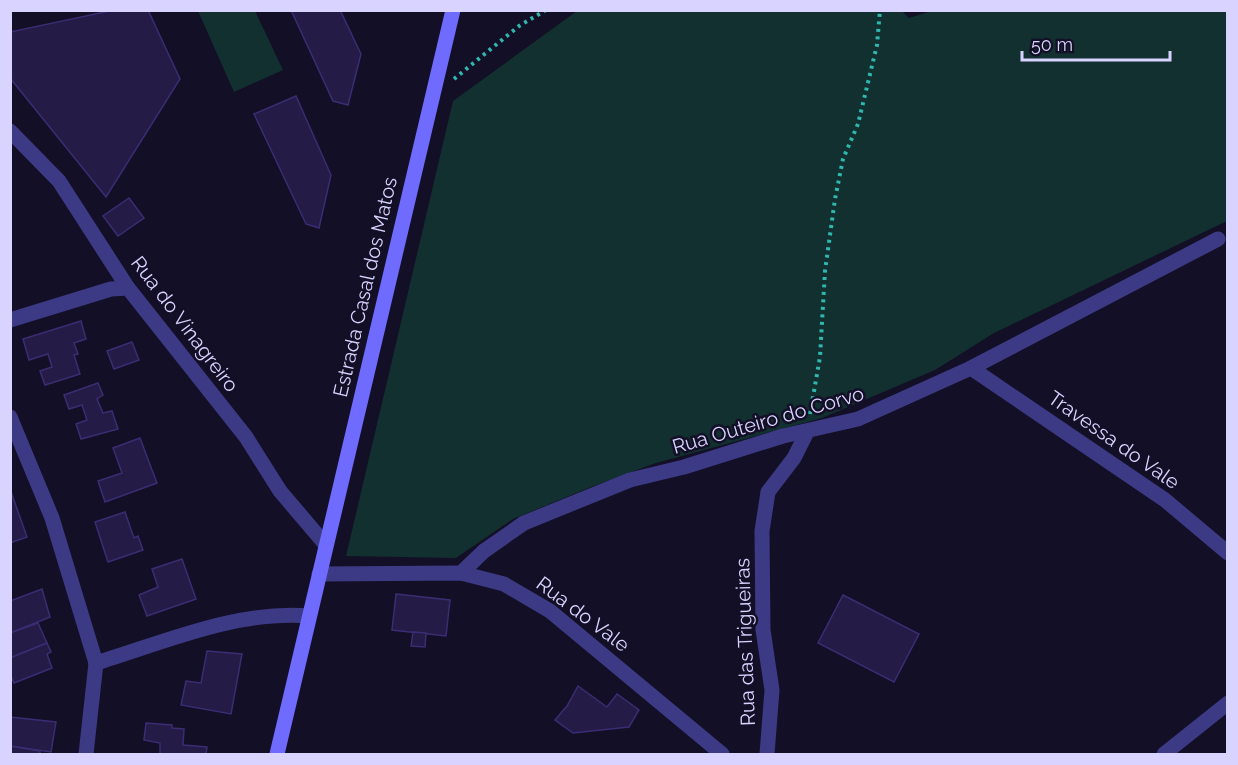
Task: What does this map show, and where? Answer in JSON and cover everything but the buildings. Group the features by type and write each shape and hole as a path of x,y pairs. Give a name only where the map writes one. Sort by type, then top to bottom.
{"street":[{"name":"Estrada Casal dos Matos","path":"277,754 453,10"},
{"name":"Rua do Vinagreiro","path":"10,131 59,181 128,288 246,437 280,491 325,544"},
{"name":"Rua Outeiro do Corvo","path":"461,573 484,551 524,523 630,480 684,467 783,436 858,418 971,368 1218,239"},
{"path":"10,320 111,289 128,288"},
{"name":"Travessa do Vale","path":"971,368 1165,500 1227,553"},
{"path":"10,417 17,452 52,518 96,663 86,754"},
{"name":"Rua das Trigueiras","path":"767,754 772,690 763,630 762,531 768,492 794,458 807,432"},
{"name":"Rua do Vale","path":"318,574 461,573 504,584 550,611 722,754"},
{"path":"96,663 228,622 283,614 309,616"},
{"path":"1164,754 1227,703"}],"path":[{"path":"434,92 454,80 519,26 546,10"},
{"path":"807,432 819,369 825,271 835,199 843,159 858,124 877,45 880,10"}],"green space":[{"path":"901,10 909,18 935,10 1227,11 1227,221 994,333 935,370 822,418 656,463 591,487 513,519 456,558 346,556 453,101 577,11"},
{"path":"198,11 255,11 283,70 234,92"}]}
